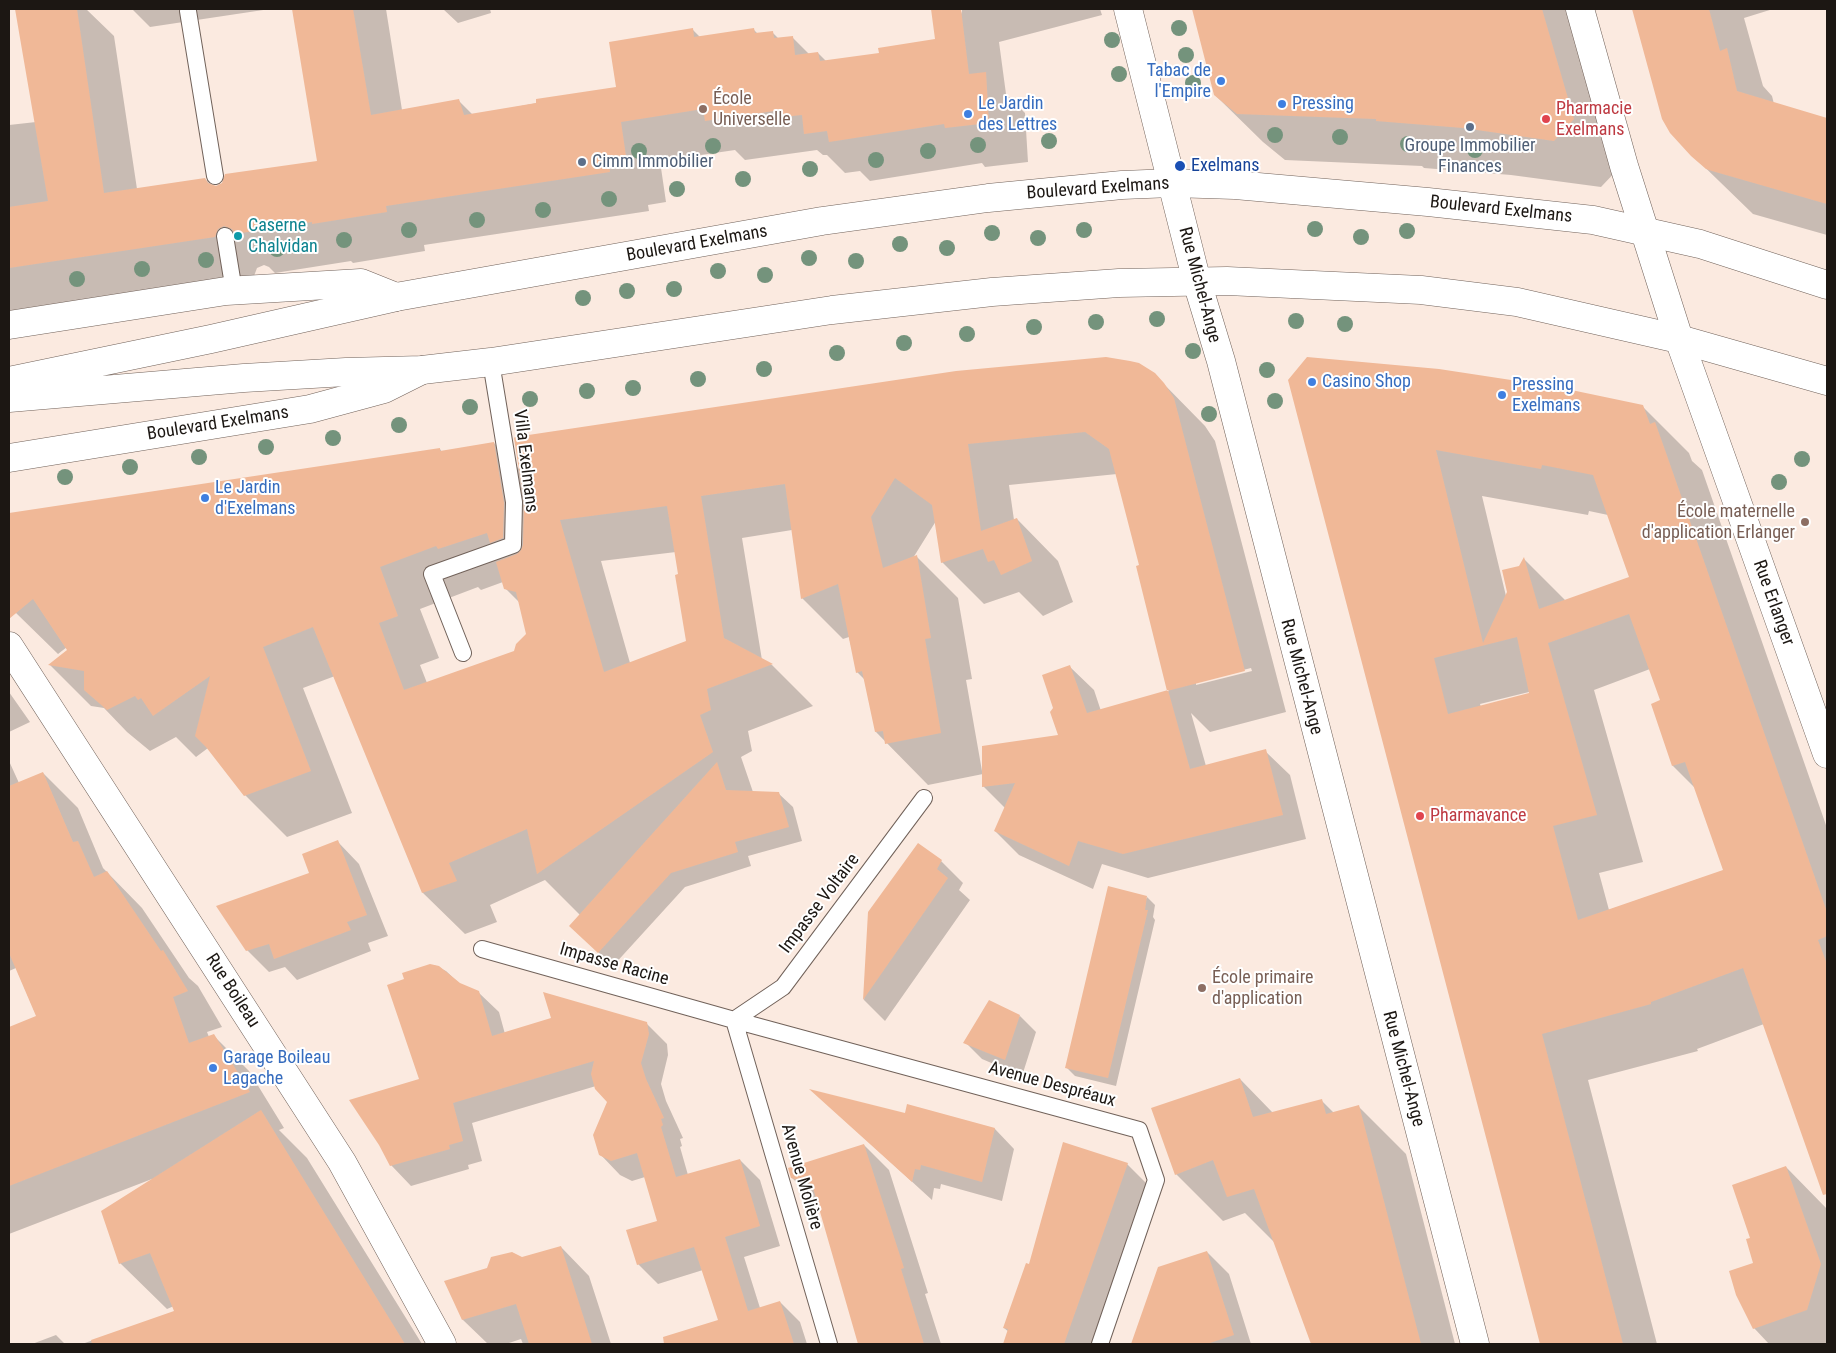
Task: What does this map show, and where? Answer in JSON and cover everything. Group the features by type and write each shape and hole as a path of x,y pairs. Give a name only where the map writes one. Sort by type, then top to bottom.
{"street":[{"name":"Rue Michel-Ange","path":"1128,9 1197,282 1221,361 1475,1344"},
{"name":"Rue Erlanger","path":"1580,9 1644,230 1679,338 1827,754"},
{"name":"Boulevard Exelmans","path":"9,381 201,341 396,297 822,221 988,198 1122,185 1236,185 1428,202 1593,220 1700,244 1827,285"},
{"name":"Boulevard Exelmans","path":"9,398 244,378 422,370 491,362 832,310 973,294 1119,283 1197,282 1264,282 1421,290 1517,302 1679,338 1827,381"},
{"path":"9,324 234,291 361,283 396,297"},
{"name":"Boulevard Exelmans","path":"9,458 310,409 384,389 422,370"},
{"name":"Rue Boileau","path":"9,646 342,1162 442,1344"}],"lane":[{"path":"188,11 215,176"},
{"path":"225,236 234,291"},
{"name":"Villa Exelmans","path":"463,653 432,574 513,545 514,502 491,362"},
{"name":"Impasse Voltaire","path":"734,1020 783,987 924,798"},
{"name":"Impasse Racine","path":"482,949 734,1020"},
{"name":"Avenue Molière","path":"734,1020 829,1344"},
{"name":"Avenue Despréaux","path":"734,1020 1139,1130 1156,1180 1100,1344"}],"building":[{"path":"15,9 77,9 104,193 205,178 208,183 216,186 222,183 225,174 317,161 292,9 353,9 371,115 459,99 464,115 536,103 536,99 616,87 609,42 693,28 694,37 754,28 755,33 773,31 774,38 793,36 795,55 818,52 820,61 879,53 878,48 935,39 931,9 961,9 969,74 986,72 989,123 945,128 944,124 829,142 827,131 804,134 802,115 782,117 781,110 705,121 703,109 621,122 627,163 609,166 610,172 386,206 387,212 312,224 312,222 235,234 232,229 224,226 218,229 215,237 9,268 9,207 48,201"},
{"path":"1192,9 1542,9 1574,119 1554,141 1463,128 1376,121 1376,119 1237,114 1214,95"},
{"path":"1632,9 1709,9 1720,51 1727,48 1737,91 1827,118 1827,204 1706,169 1691,156 1670,133 1662,119"},
{"path":"1106,357 1139,363 1155,373 1174,398 1245,671 1167,691 1136,566 1139,565 1109,449 1085,432 968,444 981,531 1017,518 1032,561 1001,575 994,560 988,562 983,549 941,563 932,505 895,478 871,517 883,568 917,555 931,638 925,639 941,733 885,744 883,731 875,732 862,671 856,673 838,584 801,599 785,484 701,496 724,638 773,664 707,689 711,710 700,715 713,752 537,874 527,829 449,863 457,881 422,893 313,627 263,647 311,771 244,796 206,747 195,736 210,676 153,716 141,698 138,700 135,696 107,710 84,690 84,671 48,665 67,650 33,599 9,619 9,513 440,448 440,451 494,442 504,503 503,538 490,543 487,533 438,549 436,546 380,567 398,616 379,623 404,690 514,651 516,644 526,634 516,592 504,589 496,562 517,554 523,545 524,501 515,437 956,371","holes":["667,506 678,574 675,575 686,641 604,672 560,520"]},
{"path":"1307,357 1439,369 1557,387 1643,405 1650,424 1655,422 1827,912 1827,936 1818,940 1827,964 1827,1194 1823,1195 1743,968 1651,1002 1651,1004 1542,1034 1623,1344 1540,1344 1288,380","holes":["1436,450 1541,469 1542,465 1593,475 1629,577 1539,609 1524,557 1519,566 1502,570 1507,592 1483,643","1629,614 1660,700 1651,704 1672,766 1685,762 1723,870 1578,920 1553,826 1597,815 1548,643","1517,637 1529,693 1448,714 1434,658"]},
{"path":"1070,665 1087,713 1168,690 1190,769 1266,749 1283,815 1123,854 1078,841 1069,866 994,831 1015,783 982,787 982,746 1058,735 1050,712 1053,708 1042,675"},
{"path":"717,762 726,790 779,792 789,827 735,842 738,852 671,873 598,953 569,926"},
{"path":"43,772 73,842 78,841 94,877 107,871 161,951 163,950 188,991 173,997 189,1043 214,1034 250,1092 9,1186 9,1027 36,1016 9,953 9,786"},
{"path":"338,840 367,915 347,922 351,930 274,959 269,944 246,951 216,906 309,873 302,854"},
{"path":"918,843 942,860 937,869 948,878 863,1000 868,912"},
{"path":"1108,886 1147,896 1145,910 1148,910 1108,1078 1065,1068"},
{"path":"430,964 439,966 460,983 479,991 492,1036 551,1018 543,992 647,1022 649,1034 641,1063 646,1079 664,1118 661,1119 663,1125 661,1127 676,1177 740,1159 760,1226 725,1237 748,1311 780,1301 794,1344 664,1344 663,1337 718,1320 694,1247 637,1265 626,1230 657,1221 637,1153 611,1161 599,1155 593,1135 607,1102 595,1089 591,1074 594,1061 453,1103 463,1141 449,1145 450,1149 390,1166 379,1145 349,1100 419,1079 387,985 404,979 402,973"},
{"path":"989,1000 1020,1015 1005,1060 963,1043"},
{"path":"1240,1078 1253,1117 1322,1099 1326,1114 1359,1105 1421,1344 1311,1344 1254,1189 1227,1197 1213,1160 1175,1175 1151,1108"},
{"path":"809,1089 905,1113 907,1104 995,1128 982,1182 921,1165 920,1170 915,1169 912,1182"},
{"path":"261,1110 405,1344 92,1344 91,1340 174,1311 150,1253 119,1264 101,1211"},
{"path":"1063,1142 1128,1163 1064,1344 1003,1344 1008,1329 1003,1328 1026,1263 1029,1264"},
{"path":"864,1144 904,1268 901,1269 924,1344 858,1344 812,1184 791,1178 788,1168"},
{"path":"1786,1166 1821,1264 1807,1310 1753,1329 1736,1295 1729,1271 1753,1263 1746,1239 1750,1238 1732,1185"},
{"path":"561,1246 592,1344 529,1344 516,1304 462,1320 444,1281 487,1268 491,1257 512,1252 522,1257"},
{"path":"1207,1251 1234,1335 1207,1344 1131,1344 1158,1267"}],"place":[{"name":"Tabac de l'Empire","path":"1221,81"},
{"name":"Pressing","path":"1282,104"},
{"name":"École Universelle","path":"703,109"},
{"name":"Le Jardin des Lettres","path":"968,114"},
{"name":"Pharmacie Exelmans","path":"1546,119"},
{"name":"Groupe Immobilier Finances","path":"1470,127"},
{"name":"Cimm Immobilier","path":"582,162"},
{"name":"Exelmans","path":"1180,166"},
{"name":"Caserne Chalvidan","path":"238,236"},
{"name":"Casino Shop","path":"1312,382"},
{"name":"Pressing Exelmans","path":"1502,395"},
{"name":"Le Jardin d'Exelmans","path":"205,498"},
{"name":"École maternelle d'application Erlanger","path":"1805,522"},
{"name":"Pharmavance","path":"1420,816"},
{"name":"École primaire d'application","path":"1202,988"},
{"name":"Garage Boileau Lagache","path":"213,1068"}]}
